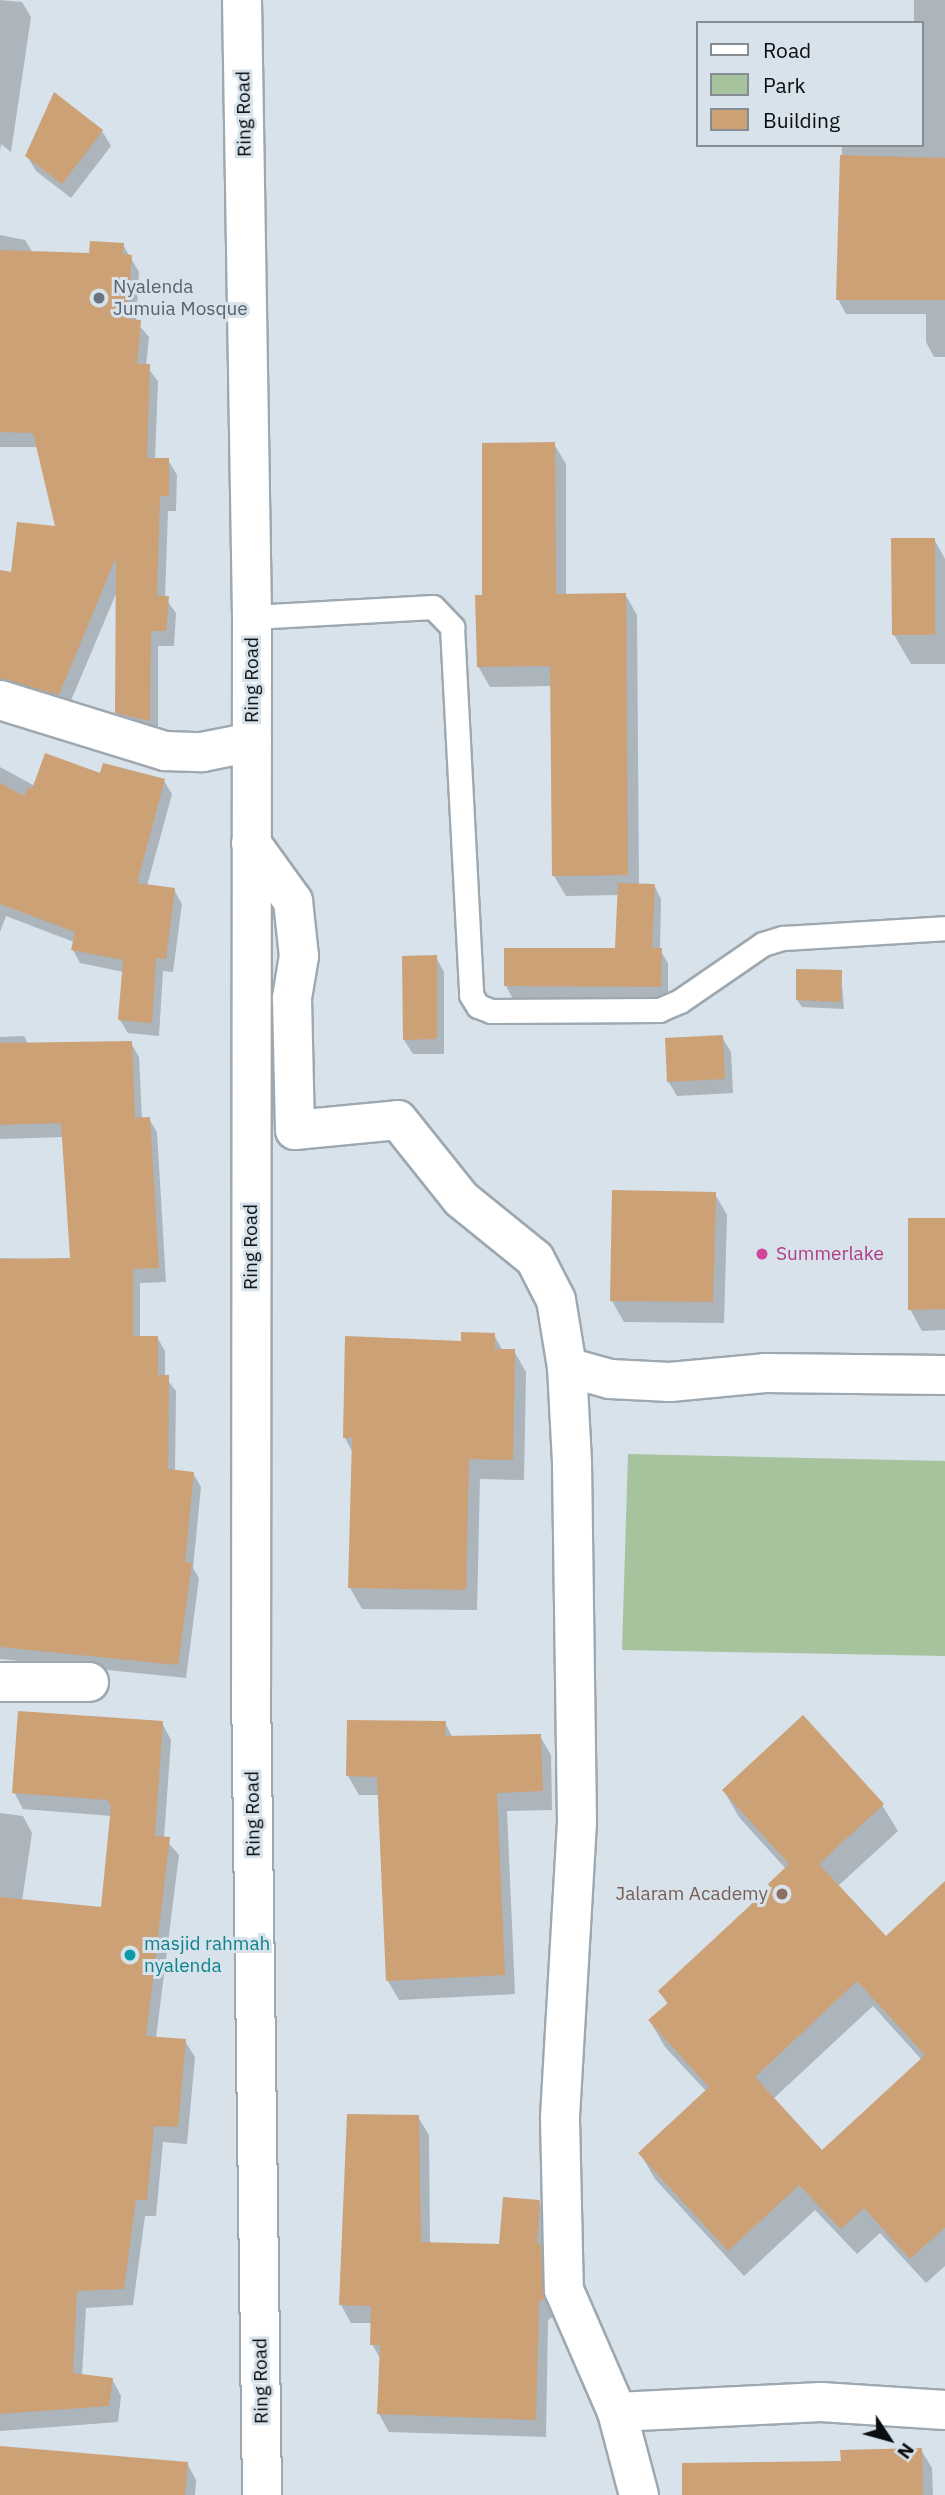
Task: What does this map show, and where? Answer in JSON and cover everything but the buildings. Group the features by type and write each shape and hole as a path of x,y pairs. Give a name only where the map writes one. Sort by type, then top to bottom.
{"street":[{"name":"Ring Road","path":"242,0 252,617 251,1686 262,2495"},
{"path":"0,700 166,751 202,752 252,742"},
{"path":"251,843 293,901 299,956 292,998 295,1130 398,1120 461,1199 536,1259 555,1300 567,1367 577,1822 560,2119 561,2231 565,2290 617,2412 639,2495"},
{"path":"567,1367 611,1380 670,1382 765,1373 945,1375"},
{"path":"0,1682 89,1682"},
{"path":"617,2412 821,2402 945,2410"}],"lane":[{"path":"252,617 433,607 452,627 471,995 478,1006 491,1011 659,1010 680,1002 754,950 783,938 945,928"}],"green space":[{"path":"628,1454 945,1461 945,1656 622,1650"}],"place":[{"name":"Nyalenda Jumuia Mosque","path":"99,298"},
{"name":"Summerlake","path":"762,1254"},
{"name":"Jalaram Academy","path":"782,1894"},
{"name":"masjid rahmah nyalenda","path":"130,1955"}]}
